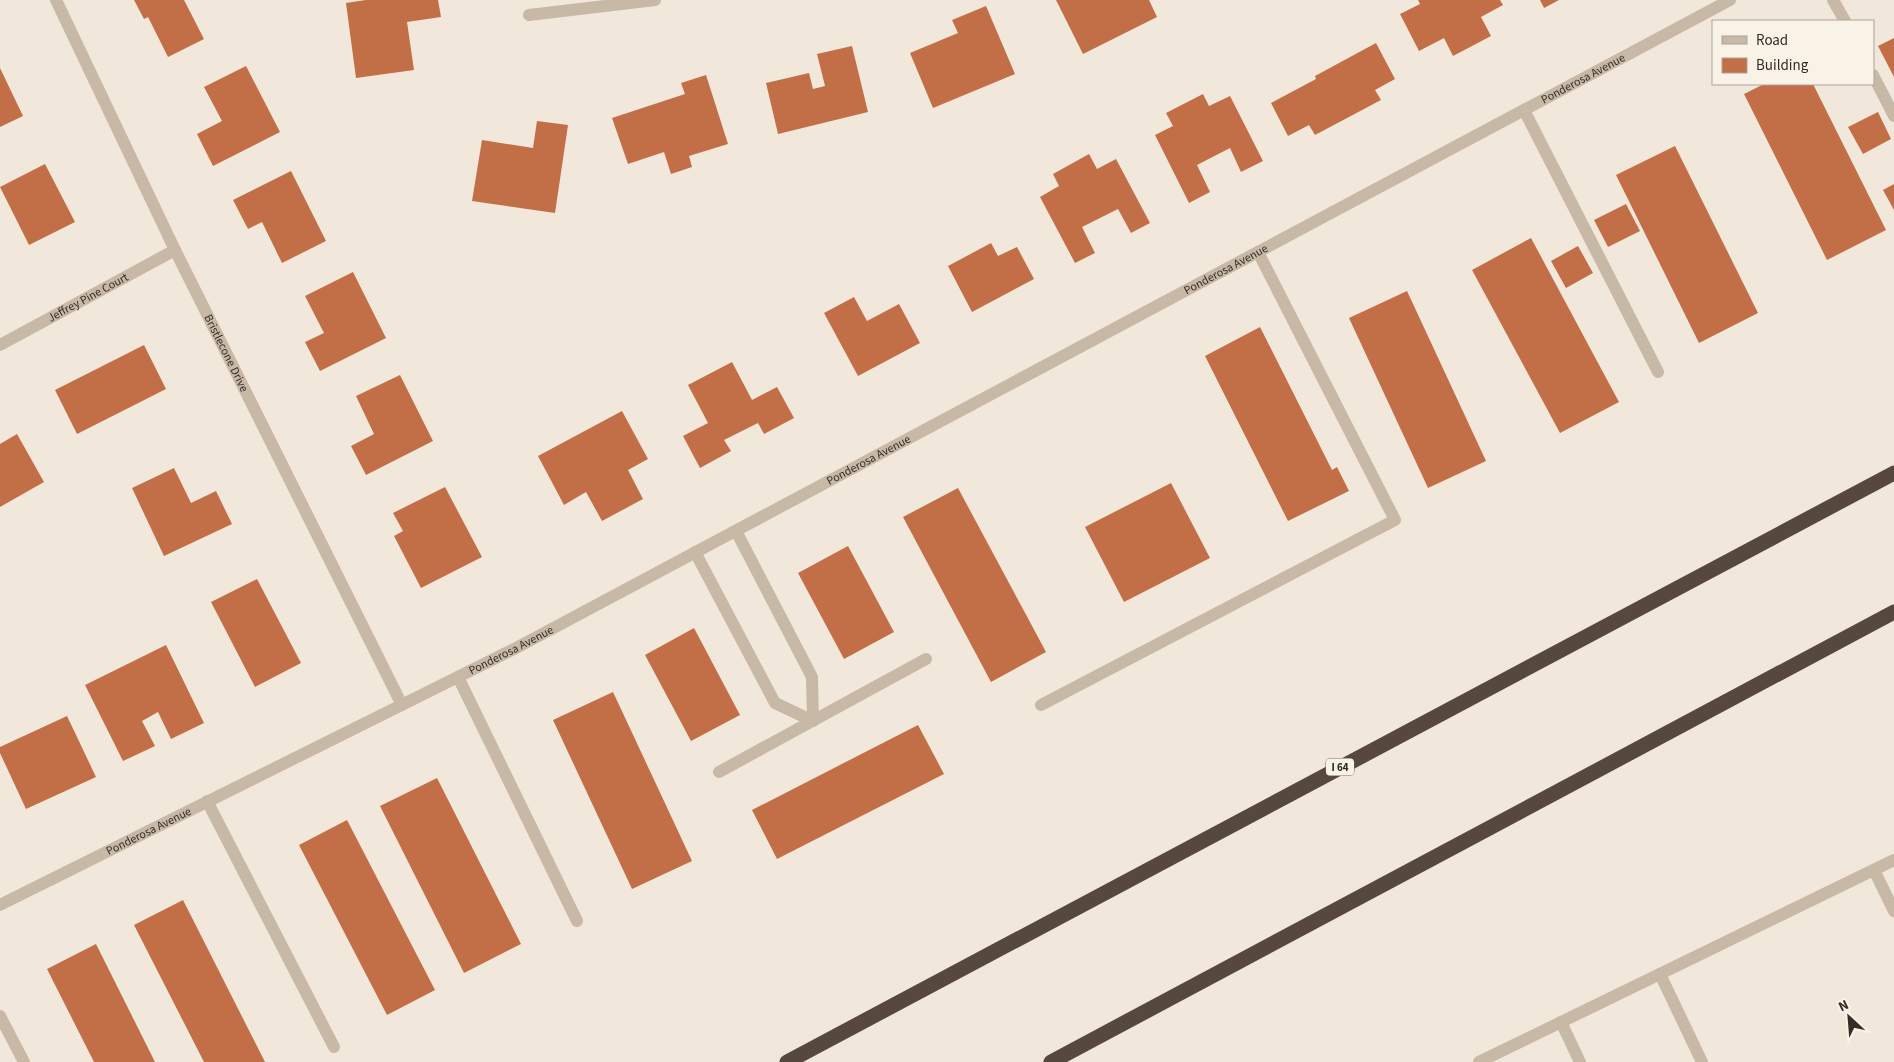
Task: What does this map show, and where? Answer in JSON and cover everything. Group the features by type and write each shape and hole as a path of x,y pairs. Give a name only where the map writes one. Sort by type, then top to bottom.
{"highway":[{"name":"I 64","path":"787,1062 1894,473"},
{"path":"1051,1062 1894,612"}],"street":[{"name":"Bristlecone Drive","path":"56,0 175,250 402,705"},
{"path":"530,15 655,0"},
{"name":"Ponderosa Avenue","path":"0,905 516,648 1730,0"},
{"path":"1834,0 1844,20"},
{"path":"1874,77 1894,116"},
{"path":"1524,110 1658,372"},
{"name":"Jeffrey Pine Court","path":"0,345 175,250"},
{"path":"1041,705 1396,520 1258,252"},
{"path":"736,531 812,677 813,721"},
{"path":"695,552 775,703 813,721"},
{"path":"719,772 926,659"},
{"path":"458,676 577,921"},
{"path":"207,801 334,1047"},
{"path":"1479,1062 1894,860"},
{"path":"1874,870 1894,911"},
{"path":"1660,974 1702,1062"},
{"path":"0,1016 24,1062"},
{"path":"1561,1022 1580,1062"}],"building":[{"path":"134,0 184,0 204,39 168,57 148,17 144,19"},
{"path":"366,0 438,0 441,17 407,22 414,70 356,78 346,3"},
{"path":"1056,0 1149,0 1157,17 1083,54"},
{"path":"1418,0 1500,0 1503,5 1481,17 1491,36 1453,56 1444,38 1419,51 1400,14 1420,4"},
{"path":"1540,0 1559,0 1544,8"},
{"path":"986,6 1015,74 933,108 910,53 958,33 952,20"},
{"path":"1894,38 1894,77 1878,46"},
{"path":"1376,43 1395,79 1375,90 1381,100 1315,135 1309,125 1288,136 1271,103 1316,79 1315,76"},
{"path":"852,46 868,112 778,134 766,83 809,73 813,89 825,86 817,54"},
{"path":"246,66 280,132 213,166 197,134 222,121 204,87"},
{"path":"0,68 23,116 0,127"},
{"path":"706,75 728,144 689,156 692,167 671,174 664,152 628,164 612,118 685,94 681,83"},
{"path":"1762,85 1814,85 1886,230 1827,260 1744,94"},
{"path":"1203,94 1209,106 1230,96 1263,161 1241,172 1230,148 1197,165 1210,192 1189,203 1155,135 1173,126 1166,113"},
{"path":"1878,112 1891,139 1863,154 1848,127"},
{"path":"537,121 568,125 555,213 472,201 482,140 533,148"},
{"path":"1675,146 1758,313 1699,343 1616,175"},
{"path":"1089,154 1097,169 1116,159 1150,223 1131,233 1118,209 1082,227 1095,253 1075,263 1040,197 1059,186 1053,174"},
{"path":"45,164 75,222 29,245 0,187"},
{"path":"291,171 326,241 282,263 262,222 248,229 233,200"},
{"path":"1894,184 1894,210 1883,190"},
{"path":"1626,204 1640,231 1608,247 1594,220"},
{"path":"1531,238 1619,402 1560,433 1472,270"},
{"path":"991,243 998,256 1017,247 1034,279 972,312 948,266"},
{"path":"1578,246 1593,273 1566,288 1551,261"},
{"path":"353,272 386,338 320,371 305,342 324,333 305,296"},
{"path":"1407,291 1486,461 1428,488 1349,318"},
{"path":"854,297 867,321 899,304 920,343 858,376 824,313"},
{"path":"1260,327 1332,470 1337,467 1349,491 1288,521 1205,356"},
{"path":"144,345 166,389 77,434 55,390"},
{"path":"732,362 752,400 777,387 794,418 764,434 758,423 724,440 731,451 700,468 683,436 708,423 688,385"},
{"path":"400,375 433,441 366,475 351,446 374,434 356,396"},
{"path":"622,411 648,459 628,470 643,499 602,521 586,492 564,505 538,456"},
{"path":"17,434 44,482 0,507 0,444"},
{"path":"174,468 191,503 216,491 232,524 164,556 132,488"},
{"path":"1171,483 1210,558 1124,602 1085,527"},
{"path":"445,487 482,557 421,588 394,536 403,531 393,513"},
{"path":"958,488 1046,652 991,682 903,517"},
{"path":"848,546 894,632 844,659 798,573"},
{"path":"257,579 301,663 255,687 211,602"},
{"path":"694,628 740,715 691,741 645,655"},
{"path":"166,645 204,723 171,739 158,712 142,721 155,746 123,761 85,685"},
{"path":"613,692 692,861 632,889 553,720"},
{"path":"67,716 96,777 26,809 0,753 0,747"},
{"path":"918,725 944,774 777,859 752,810"},
{"path":"437,778 521,944 464,973 380,806"},
{"path":"347,820 435,990 387,1015 299,845"},
{"path":"183,900 265,1062 204,1062 134,925"},
{"path":"96,944 155,1062 94,1062 47,969"}]}
